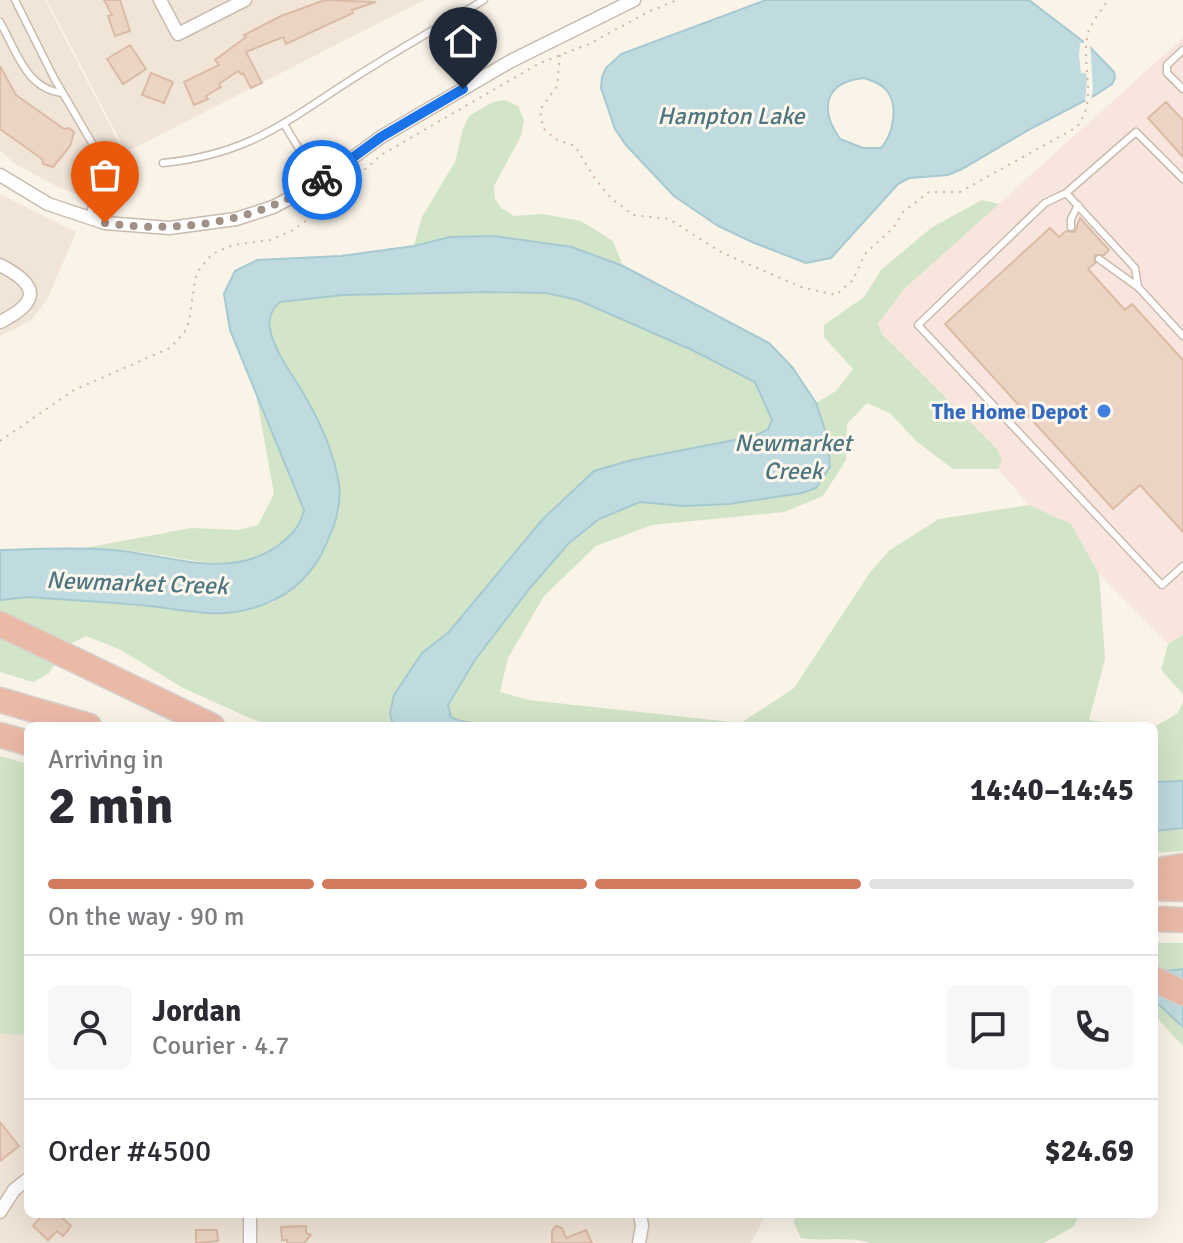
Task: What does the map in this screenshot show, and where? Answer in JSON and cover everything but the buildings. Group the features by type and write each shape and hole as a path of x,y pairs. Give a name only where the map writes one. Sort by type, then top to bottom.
{"highway":[{"path":"0,624 204,722"},
{"path":"0,700 75,722"},
{"path":"0,735 24,742"},
{"path":"1158,870 1183,866"},
{"path":"1158,888 1183,889"},
{"path":"1158,919 1183,920"},
{"path":"1158,981 1183,993"}],"street":[{"path":"160,0 178,34 245,0"},
{"path":"0,175 48,204 88,219 148,228 214,223 273,207 319,182 381,137 511,61 634,0"},
{"path":"0,265 23,278 30,292 25,307 0,322"},
{"path":"0,1212 14,1190 24,1182"},
{"path":"250,1218 250,1243"},
{"path":"639,1243 641,1218"}],"lane":[{"path":"15,0 62,93 99,155 98,184 88,219"},
{"path":"163,163 193,160 233,150 284,124 484,0"},
{"path":"0,22 36,84 51,92 62,93"},
{"path":"1183,50 1167,65 1167,73 1183,89"},
{"path":"284,124 319,182"},
{"path":"1181,173 1136,132 1066,193 1045,203 918,325 1162,585 1183,566"},
{"path":"1066,193 1135,268 1138,287"},
{"path":"1071,227 1071,219 1078,205"},
{"path":"1099,259 1138,287 1183,336"}],"path":[{"path":"0,441 74,390 170,348 184,333 189,322 195,280 212,254 233,245 270,240 293,230 323,208 381,155 521,75 677,0"},
{"path":"560,55 557,86 543,104 540,122 555,139 575,146 590,173 619,204 640,218 669,219 729,256 804,288 831,295 844,289 857,275 865,254 894,227 903,212 925,194 960,192 1080,124 1089,95 1087,46 1091,27 1108,0"}],"shaded area":[{"path":"0,0 45,0 125,155 115,206 62,189 15,164 0,150"},
{"path":"47,0 424,0 126,152"},
{"path":"1183,38 1183,635 1168,644 1099,574 1071,524 1029,505 998,469 1002,460 882,334 878,324 904,289"},
{"path":"0,194 76,232 47,300 30,321 0,336"},
{"path":"0,1024 24,1024 24,1218 764,1218 751,1243 0,1243"}],"green space":[{"path":"505,100 518,106 524,120 521,136 494,186 495,199 501,208 514,216 542,214 581,221 613,241 623,266 572,247 450,237 414,246 422,217 455,162 469,116 493,102"},
{"path":"982,200 999,204 904,289 878,324 882,334 997,449 1002,460 998,469 953,469 916,441 891,414 867,403 847,424 846,460 823,496 784,512 652,525 596,546 544,596 508,658 500,692 528,700 732,722 460,722 451,717 448,705 475,660 568,544 599,519 640,502 683,506 729,504 802,493 828,439 816,403 836,391 853,369 824,337 824,325 864,297 881,270 931,228"},
{"path":"546,293 578,300 692,350 755,382 772,425 755,436 632,460 594,471 581,481 449,632 422,653 394,695 390,713 392,722 261,722 183,688 121,650 86,636 70,644 48,674 33,682 0,672 0,600 28,597 233,612 272,603 307,577 327,542 340,510 307,400 277,349 269,325 274,307 280,302 343,295"},
{"path":"256,394 304,510 298,525 288,537 263,554 230,563 85,548 191,528 239,530 258,525 274,494"},
{"path":"1029,505 1071,524 1099,574 1105,659 1089,720 1102,722 743,722 794,688 871,571 890,550 939,519"},
{"path":"1183,635 1183,694 1161,670 1168,644"},
{"path":"1183,702 1183,781 1158,782 1158,725 1178,713"},
{"path":"0,756 24,763 24,1035 0,1034"},
{"path":"1183,828 1183,851 1158,853 1158,831"},
{"path":"1158,943 1183,943 1183,969 1158,975"},
{"path":"1158,1004 1183,1027 1183,1046 1158,1019"},
{"path":"795,1218 1078,1218 1073,1227 1044,1243 871,1243 801,1238 794,1223"}],"water":[{"name":"Hampton Lake","path":"766,0 1029,0 1089,46 1114,72 1115,78 1112,84 1094,96 962,169 948,175 909,178 898,184 831,258 806,263 718,226 674,196 626,145 615,129 601,88 606,68 621,54","holes":["864,78 885,89 893,104 891,128 881,148 863,148 840,139 829,117 829,99 833,91 840,85"]},
{"name":"Newmarket Creek","path":"494,236 572,247 623,266 769,343 792,367 816,403 828,439 830,467 816,488 802,493 729,504 683,506 640,502 599,519 568,544 475,660 448,705 451,717 471,722 392,722 390,713 394,695 422,653 449,632 542,520 594,471 632,460 755,436 768,429 772,420 755,382 692,350 578,300 546,293 487,292 343,295 280,302 270,318 272,338 322,429 339,484 338,511 333,528 322,553 306,576 274,600 225,613 28,597 0,600 0,550 98,549 220,564 241,562 280,544 295,530 304,510 230,330 224,294 235,271 257,260 341,256 414,246 450,237"},
{"path":"1183,781 1183,828 1158,831 1158,782"},
{"path":"1183,969 1183,1027 1158,1004 1158,974"}],"pier":[{"path":"1085,37 1090,41 1093,89 1091,102 1085,106 1087,79 1086,73 1081,73 1079,56 1080,43 1084,43"}],"way so far":[{"path":"105,223 169,228 236,219 273,207 322,180"}],"place":[{"name":"The Home Depot","path":"1104,411"}],"route":[{"path":"322,180 381,137 463,89"}]}
